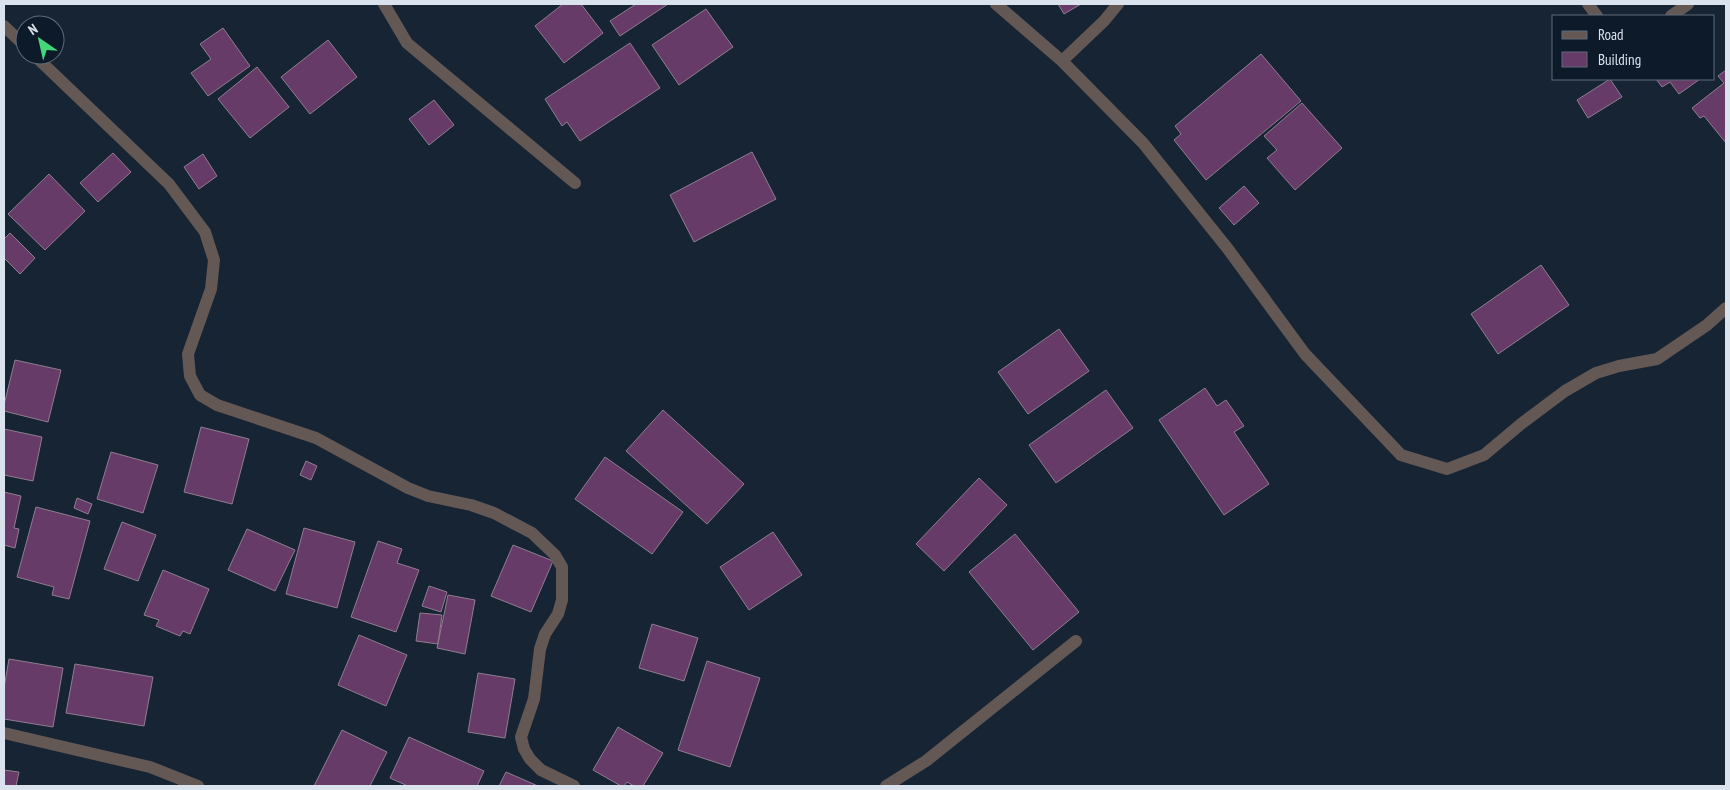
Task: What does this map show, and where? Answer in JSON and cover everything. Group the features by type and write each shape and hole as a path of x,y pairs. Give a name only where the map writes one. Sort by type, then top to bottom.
{"street":[{"path":"384,4 407,43 575,184"},
{"path":"996,4 1062,61 1143,143 1228,249 1305,354 1401,455 1447,469 1484,455 1565,391 1596,373 1618,366 1657,359 1706,325 1726,308"},
{"path":"1062,61 1104,21 1118,4"},
{"path":"1588,4 1595,15"},
{"path":"1672,15 1688,4"},
{"path":"4,26 15,36"},
{"path":"45,65 170,184 204,232 214,260 210,289 188,354 190,376 200,395 217,404 316,438 408,488 428,496 471,505 494,513 532,533 555,555 562,567 562,600 558,614 545,634 540,648 534,699 521,736 524,749 530,759 541,770 574,786"},
{"path":"886,786 926,761 1076,641"},
{"path":"4,733 150,767 198,786"}],"building":[{"path":"563,4 581,4 603,33 564,63 535,26"},
{"path":"636,4 668,4 620,36 610,21"},
{"path":"1058,4 1081,4 1064,14"},
{"path":"706,9 733,47 679,85 652,45"},
{"path":"223,28 250,66 208,96 191,73 211,59 200,44"},
{"path":"328,40 357,77 310,114 281,77"},
{"path":"630,43 660,88 580,141 567,122 562,126 545,99"},
{"path":"1261,54 1301,101 1206,180 1174,140 1181,134 1175,126"},
{"path":"257,67 289,107 250,138 218,99"},
{"path":"1726,70 1726,143 1704,116 1700,118 1692,108 1724,83 1718,76"},
{"path":"1608,80 1611,80 1622,97 1588,118 1577,100"},
{"path":"1657,80 1699,80 1679,94 1670,82 1662,87"},
{"path":"434,100 454,125 429,145 409,119"},
{"path":"1302,103 1342,148 1295,190 1267,158 1277,150 1264,136"},
{"path":"752,152 776,199 694,242 670,195"},
{"path":"113,153 131,172 98,202 80,183"},
{"path":"203,154 217,176 199,189 184,167"},
{"path":"49,174 85,211 45,250 8,214"},
{"path":"1244,186 1259,203 1234,225 1219,208"},
{"path":"10,233 35,258 20,274 4,258 4,239"},
{"path":"1541,265 1569,305 1498,354 1471,314"},
{"path":"1059,329 1089,371 1028,414 998,372"},
{"path":"15,360 61,370 48,422 4,411"},
{"path":"1205,388 1217,406 1226,400 1244,426 1234,432 1269,484 1224,515 1159,420"},
{"path":"1106,390 1133,428 1056,483 1029,445"},
{"path":"663,410 744,484 707,524 626,451"},
{"path":"201,427 249,439 232,504 184,492"},
{"path":"4,429 42,437 33,481 4,475"},
{"path":"111,452 158,465 143,513 97,499"},
{"path":"605,457 683,512 652,554 575,499"},
{"path":"306,461 317,466 311,480 300,475"},
{"path":"979,478 1007,505 944,571 916,544"},
{"path":"4,492 21,496 14,528 19,529 15,548 4,545"},
{"path":"77,498 92,504 88,514 74,508"},
{"path":"36,507 90,521 69,599 52,595 54,587 17,577"},
{"path":"122,522 156,535 138,581 104,569"},
{"path":"304,528 355,542 337,608 286,594"},
{"path":"247,529 295,550 275,591 228,570"},
{"path":"773,532 802,575 749,610 720,567"},
{"path":"1015,534 1079,612 1033,650 969,572"},
{"path":"378,541 402,549 397,563 419,570 396,632 351,617"},
{"path":"513,545 553,561 531,612 491,596"},
{"path":"163,570 209,589 190,634 183,631 180,636 156,626 159,620 144,615"},
{"path":"429,586 447,592 441,612 422,606"},
{"path":"448,595 475,600 465,654 437,648"},
{"path":"420,613 442,615 438,644 416,641"},
{"path":"652,624 698,638 684,681 639,668"},
{"path":"359,635 407,655 386,706 338,685"},
{"path":"9,659 63,668 53,727 4,719 4,688"},
{"path":"707,661 760,678 730,767 678,750"},
{"path":"75,664 153,677 144,726 66,713"},
{"path":"478,673 515,679 505,738 468,732"},
{"path":"618,727 663,753 643,786 634,786 627,782 624,786 621,786 593,770"},
{"path":"342,730 387,752 370,786 314,786"},
{"path":"409,737 484,771 477,786 408,786 390,778"},
{"path":"4,770 19,772 16,786 4,786"},
{"path":"506,772 538,786 499,786"}]}
